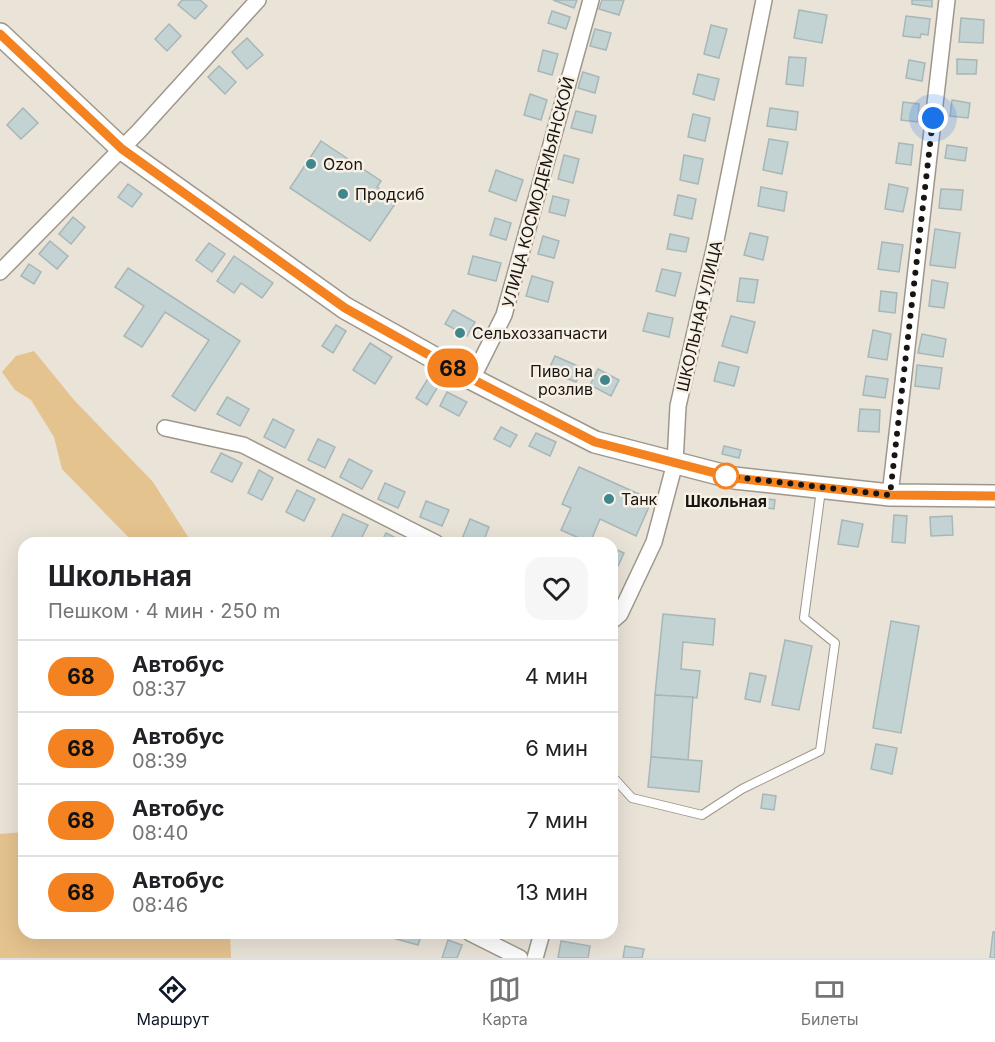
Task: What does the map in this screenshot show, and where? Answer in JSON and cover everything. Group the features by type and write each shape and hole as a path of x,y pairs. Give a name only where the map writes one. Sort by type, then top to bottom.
{"main road":[{"path":"0,34 122,149 345,308 472,379 595,442 734,478 890,495 995,496"}],"street":[{"path":"0,272 122,149 258,0"},
{"name":"УЛИЦА КОСМОДЕМЬЯНСКОЙ","path":"472,379 504,315 591,0"},
{"name":"ШКОЛЬНАЯ УЛИЦА","path":"618,616 654,542 675,463 678,406 715,245 764,0"},
{"path":"890,495 947,0"},
{"path":"165,428 243,446 424,537"},
{"path":"481,939 513,956"},
{"path":"535,958 540,939"}],"lane":[{"path":"618,783 632,798 702,815 742,789 820,750 835,643 804,618 821,489"}],"shaded area":[{"path":"34,351 74,400 153,482 188,537 128,537 62,469 54,437 31,400 15,390 2,372 16,356"},
{"path":"18,832 18,939 230,939 231,958 0,958 0,834"}],"building":[{"path":"182,0 200,0 207,6 195,19 178,5"},
{"path":"553,0 577,0 574,8"},
{"path":"602,0 624,0 619,15 599,9"},
{"path":"912,0 932,0 932,7 912,4"},
{"path":"799,10 827,15 822,43 794,38"},
{"path":"552,11 570,17 566,29 548,23"},
{"path":"906,16 930,19 928,35 921,34 920,38 903,36"},
{"path":"961,18 984,20 983,43 959,42"},
{"path":"169,24 181,36 167,51 155,39"},
{"path":"711,25 727,29 719,58 704,54"},
{"path":"595,29 611,33 606,50 590,46"},
{"path":"247,38 263,55 247,69 232,52"},
{"path":"543,50 558,54 552,75 538,71"},
{"path":"789,57 806,58 803,86 786,84"},
{"path":"957,59 977,60 976,74 957,74"},
{"path":"909,60 925,63 922,81 906,78"},
{"path":"219,66 236,82 225,94 208,77"},
{"path":"583,72 599,77 595,93 578,88"},
{"path":"698,74 719,79 714,100 693,94"},
{"path":"530,94 547,100 541,120 524,115"},
{"path":"952,100 970,103 968,118 950,116"},
{"path":"903,102 919,104 918,122 901,120"},
{"path":"23,108 38,123 21,139 7,125"},
{"path":"770,108 798,112 796,130 767,126"},
{"path":"576,111 596,116 592,133 571,128"},
{"path":"693,114 710,118 705,141 688,137"},
{"path":"769,139 788,142 782,174 763,170"},
{"name":"Продсиб","path":"321,141 381,181 377,187 397,201 370,241 290,188"},
{"path":"899,143 913,145 911,165 896,163"},
{"path":"947,145 967,148 965,161 945,158"},
{"path":"564,155 579,159 573,183 558,179"},
{"path":"684,155 703,159 698,184 680,180"},
{"path":"496,170 523,180 516,201 489,191"},
{"path":"128,184 142,194 132,207 118,197"},
{"path":"889,184 908,188 903,212 885,209"},
{"path":"761,187 787,192 784,211 758,206"},
{"path":"941,189 963,190 961,210 939,208"},
{"path":"678,195 696,199 692,219 674,215"},
{"path":"553,196 569,200 565,216 549,212"},
{"path":"73,217 85,227 71,244 59,234"},
{"path":"495,218 511,223 506,240 490,235"},
{"path":"935,229 960,233 955,268 930,265"},
{"path":"750,233 768,237 763,260 744,255"},
{"path":"670,234 689,238 686,252 667,249"},
{"path":"543,236 559,241 554,258 538,254"},
{"path":"50,241 68,256 57,269 39,254"},
{"path":"882,242 903,245 899,272 878,269"},
{"path":"209,243 225,254 212,272 196,260"},
{"path":"234,256 273,283 262,298 241,283 234,293 217,281"},
{"path":"473,256 501,263 496,281 468,274"},
{"path":"29,264 41,272 34,284 21,276"},
{"path":"128,268 240,341 195,411 172,396 209,340 165,312 142,347 124,336 144,306 115,287"},
{"path":"662,269 681,273 675,296 656,291"},
{"path":"532,276 553,282 548,302 526,296"},
{"path":"740,278 758,280 754,303 737,301"},
{"path":"932,280 948,283 944,308 929,306"},
{"path":"881,291 897,293 895,313 879,311"},
{"path":"453,310 475,322 467,336 445,324"},
{"path":"648,313 673,318 669,337 643,331"},
{"path":"731,316 755,322 747,353 722,346"},
{"path":"336,325 346,331 333,353 322,346"},
{"path":"873,330 891,334 887,360 868,357"},
{"path":"922,334 946,339 943,357 918,353"},
{"path":"370,343 392,357 375,384 353,370"},
{"path":"555,356 582,368 576,382 548,371"},
{"path":"719,362 739,367 734,386 714,381"},
{"path":"917,365 942,368 939,389 915,386"},
{"path":"598,369 619,380 611,396 590,385"},
{"path":"866,376 888,379 885,398 863,395"},
{"path":"429,377 440,383 427,405 416,398"},
{"path":"447,392 467,402 459,416 440,406"},
{"path":"227,397 249,409 240,426 217,414"},
{"path":"860,409 880,410 879,432 858,431"},
{"path":"273,419 294,430 285,448 264,437"},
{"path":"501,427 517,435 510,447 494,439"},
{"path":"536,433 556,442 550,456 529,446"},
{"path":"318,439 335,447 325,468 308,460"},
{"path":"724,446 741,450 739,458 722,454"},
{"path":"221,453 242,463 232,482 211,472"},
{"path":"349,459 372,471 362,489 340,477"},
{"path":"579,467 652,500 636,536 600,519 592,537 577,537 561,530 571,508 562,504"},
{"path":"259,470 273,478 262,500 248,493"},
{"path":"385,483 405,492 398,508 378,499"},
{"path":"297,490 315,499 304,521 286,512"},
{"path":"761,498 775,500 774,509 760,507"},
{"path":"426,501 449,510 442,526 420,517"},
{"path":"343,514 368,525 362,537 332,537"},
{"path":"894,515 907,516 905,543 892,542"},
{"path":"952,516 953,535 931,536 930,517"},
{"path":"470,519 489,527 485,537 463,537"},
{"path":"842,520 863,524 858,547 838,544"},
{"path":"618,550 624,553 618,566"},
{"path":"663,614 715,619 713,645 683,642 681,669 700,671 697,698 655,695"},
{"path":"891,621 919,626 901,733 873,728"},
{"path":"785,640 812,646 799,710 772,705"},
{"path":"750,673 766,676 760,702 745,699"},
{"path":"655,695 693,697 688,760 651,757"},
{"path":"876,744 897,748 892,774 871,769"},
{"path":"651,757 702,761 699,792 648,787"},
{"path":"763,794 776,796 774,810 761,808"},
{"path":"993,932 995,932 995,958 990,958"},
{"path":"396,939 420,939 418,945"},
{"path":"448,940 462,945 457,958 442,958"},
{"path":"561,941 590,946 588,958 558,958"},
{"path":"625,946 644,949 642,958 623,958"}],"bus line":[{"name":"68","path":"0,34 122,149 345,308 472,379 595,442 734,478 890,495 995,496"}],"place":[{"name":"Ozon","path":"311,164"},
{"name":"Продсиб","path":"343,194"},
{"name":"Сельхоззапчасти","path":"460,333"},
{"name":"Пиво на розлив","path":"605,380"},
{"name":"Школьная","path":"726,476"},
{"name":"Танк","path":"609,499"}],"route":[{"path":"726,476 821,489 890,495 933,118"}]}
